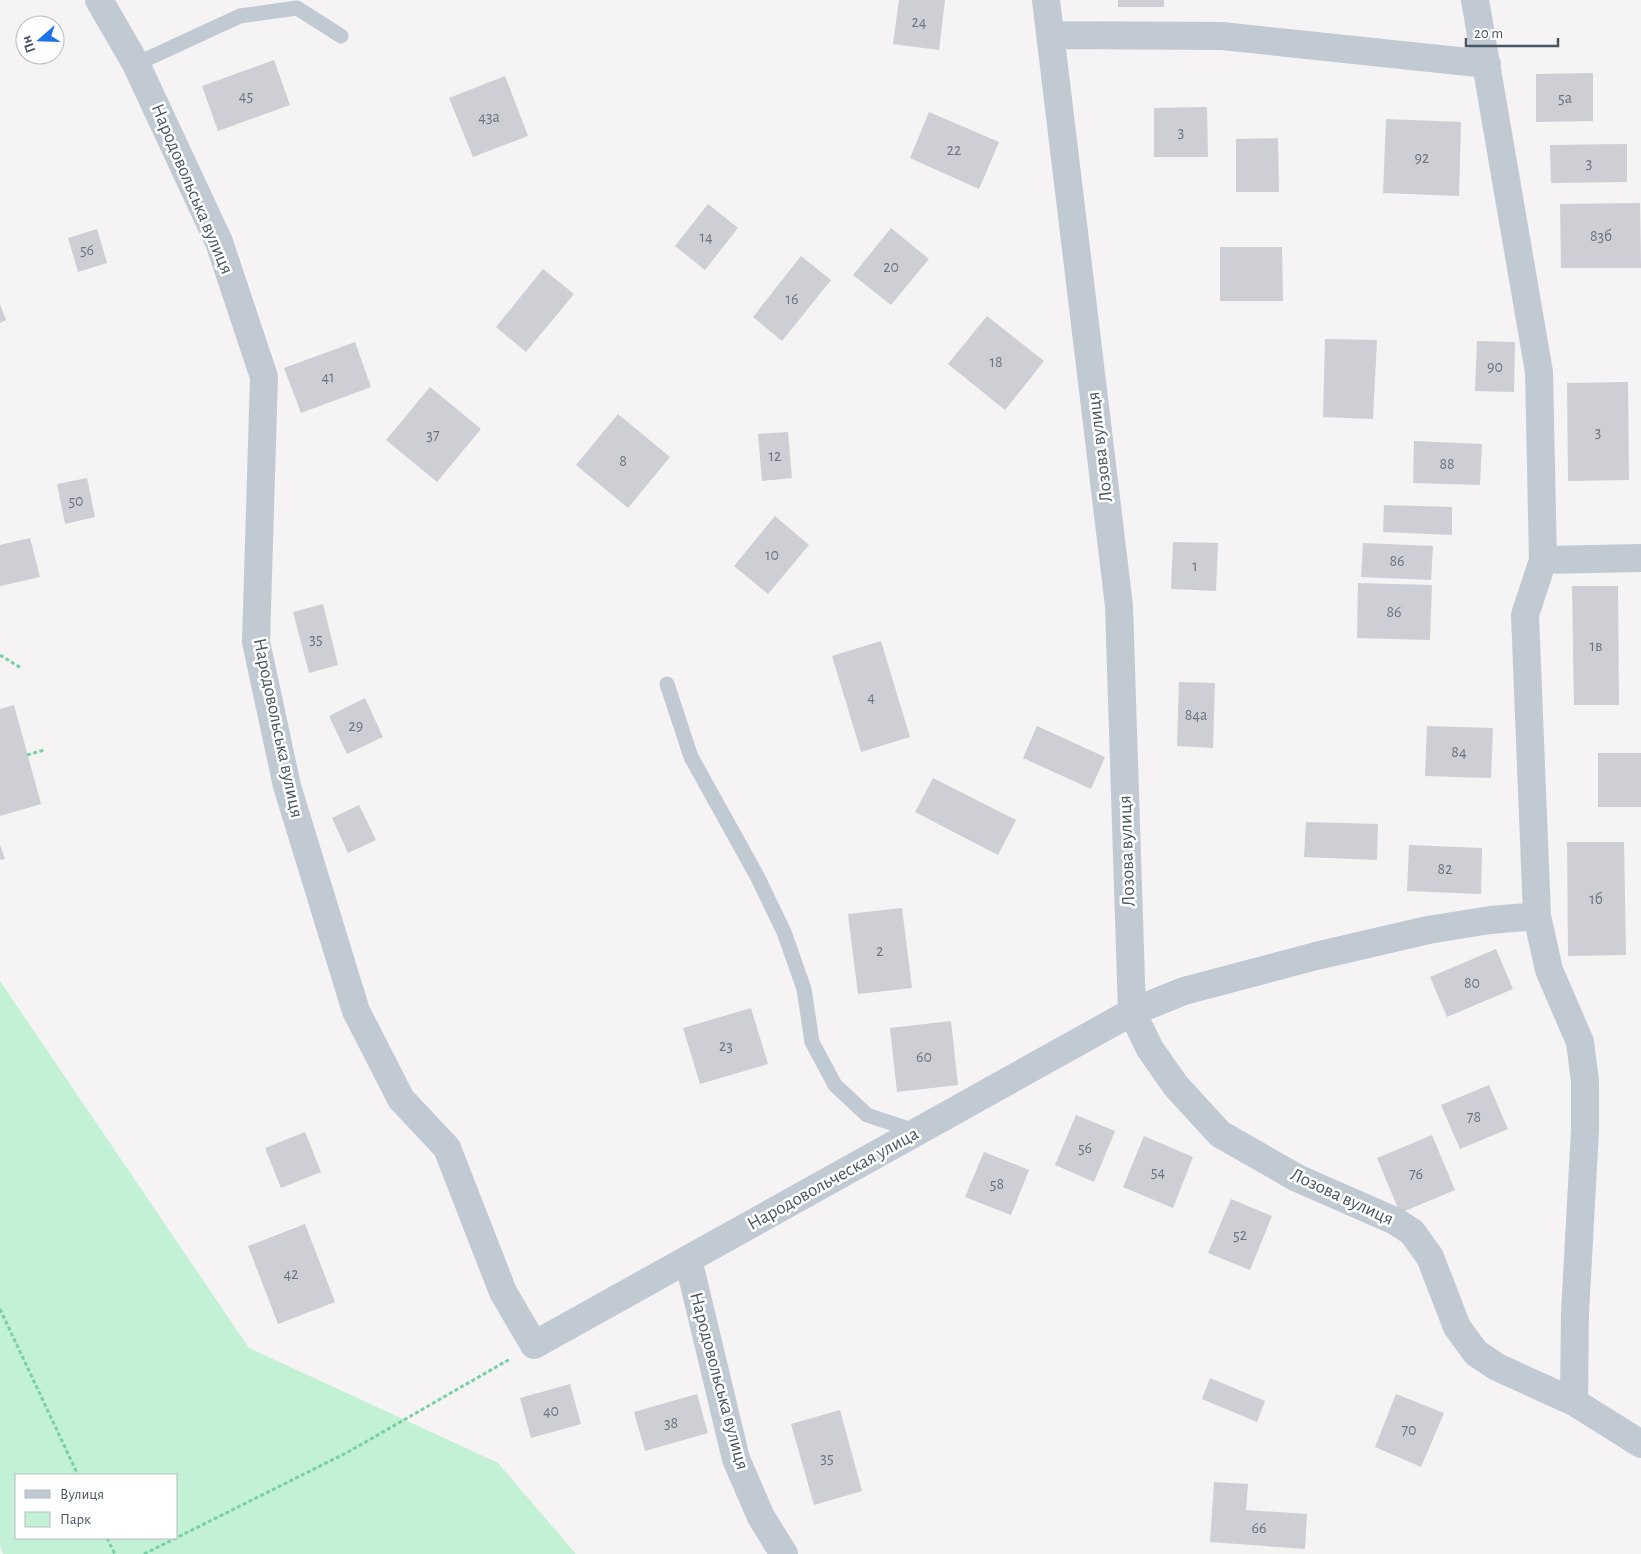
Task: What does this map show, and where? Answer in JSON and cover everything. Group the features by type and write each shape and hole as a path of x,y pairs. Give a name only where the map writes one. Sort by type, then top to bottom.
{"street":[{"name":"Народовольська вулиця","path":"99,0 136,64 219,242 264,377 256,642 287,786 356,1011 401,1099 446,1148 503,1292 534,1345"},
{"name":"Лозова вулиця","path":"1046,0 1119,606 1132,1012 1150,1049 1176,1086 1220,1134 1297,1178 1395,1221 1412,1232 1430,1258 1457,1327 1476,1353 1496,1367 1574,1402 1641,1444"},
{"path":"1475,0 1539,372 1543,560 1525,615 1538,916 1549,970 1580,1042 1585,1082 1585,1130 1576,1303 1574,1402"},
{"path":"1051,34 1222,36 1487,64"},
{"path":"1543,560 1641,558"},
{"name":"Народовольческая улица","path":"534,1345 1132,1012 1184,991 1325,954 1428,930 1490,920 1538,916"},
{"name":"Народовольська вулиця","path":"688,1259 736,1459 761,1517 784,1554"}],"lane":[{"path":"136,64 240,16 297,8 341,36"},
{"path":"667,684 691,757 757,876 784,932 804,989 812,1042 835,1085 867,1116 918,1132"}],"path":[{"path":"0,655 21,668"},
{"path":"27,755 44,750"},
{"path":"0,1309 78,1474"},
{"path":"178,1537 348,1452 534,1345"},
{"path":"108,1539 115,1554"},
{"path":"144,1554 174,1539"}],"green space":[{"path":"0,981 249,1348 498,1463 576,1554 3,1554 0,1545"}],"building":[{"path":"899,0 945,0 939,50 893,44"},
{"path":"1118,0 1164,0 1164,7 1118,7"},
{"path":"274,60 290,105 218,131 202,86"},
{"path":"1593,73 1593,121 1536,122 1536,74"},
{"path":"505,76 528,136 473,157 449,98"},
{"path":"1207,107 1208,157 1154,157 1154,108"},
{"path":"929,112 999,142 979,189 910,158"},
{"path":"1386,119 1461,122 1459,196 1383,193"},
{"path":"1278,138 1279,192 1236,192 1236,139"},
{"path":"1627,144 1627,182 1551,183 1550,145"},
{"path":"1640,203 1641,268 1561,268 1560,204"},
{"path":"708,204 738,228 705,270 675,246"},
{"path":"891,228 929,259 891,305 853,275"},
{"path":"97,229 107,263 78,272 68,238"},
{"path":"1220,247 1282,247 1283,301 1220,301"},
{"path":"801,256 831,280 782,341 753,317"},
{"path":"543,269 574,294 526,352 496,327"},
{"path":"0,304 6,320 0,323"},
{"path":"987,316 1044,361 1005,410 948,364"},
{"path":"1325,339 1377,340 1373,419 1323,417"},
{"path":"1477,341 1515,342 1514,392 1475,391"},
{"path":"355,342 371,387 301,413 284,368"},
{"path":"1628,382 1629,480 1568,481 1567,383"},
{"path":"430,387 481,429 437,482 386,440"},
{"path":"618,414 670,457 628,508 576,465"},
{"path":"788,432 792,478 762,481 758,434"},
{"path":"1414,441 1482,444 1480,485 1413,483"},
{"path":"87,478 95,517 65,524 57,484"},
{"path":"1384,505 1452,507 1452,535 1383,532"},
{"path":"775,516 809,545 768,594 734,566"},
{"path":"30,538 40,577 0,586 0,545"},
{"path":"1173,542 1218,543 1216,591 1171,589"},
{"path":"1363,543 1433,546 1431,580 1361,577"},
{"path":"1358,583 1432,585 1430,640 1357,638"},
{"path":"1572,586 1618,586 1619,705 1574,705"},
{"path":"323,604 338,665 309,673 293,612"},
{"path":"881,641 910,737 861,752 832,656"},
{"path":"1179,682 1215,683 1213,748 1177,746"},
{"path":"365,698 383,737 347,754 329,716"},
{"path":"14,705 41,804 0,816 0,709"},
{"path":"1037,726 1105,757 1091,789 1023,758"},
{"path":"1427,726 1493,728 1491,778 1425,776"},
{"path":"1598,753 1641,753 1641,807 1598,807"},
{"path":"933,778 1016,820 998,855 915,812"},
{"path":"359,805 376,840 348,853 332,818"},
{"path":"1306,822 1378,824 1377,860 1304,857"},
{"path":"1567,842 1624,842 1626,955 1568,956"},
{"path":"0,845 5,859 0,860"},
{"path":"1409,845 1482,848 1481,894 1407,891"},
{"path":"902,908 912,988 858,994 848,914"},
{"path":"1496,949 1513,989 1447,1017 1430,977"},
{"path":"751,1008 768,1064 700,1084 683,1028"},
{"path":"951,1021 958,1085 897,1092 890,1028"},
{"path":"1489,1085 1508,1129 1460,1149 1441,1105"},
{"path":"1076,1115 1115,1131 1094,1182 1055,1165"},
{"path":"305,1132 321,1172 281,1188 265,1148"},
{"path":"1432,1135 1455,1190 1400,1213 1377,1158"},
{"path":"1144,1136 1193,1157 1173,1208 1123,1187"},
{"path":"984,1152 1029,1170 1011,1215 965,1197"},
{"path":"1231,1199 1272,1216 1250,1270 1208,1253"},
{"path":"305,1224 335,1302 278,1324 248,1246"},
{"path":"1210,1378 1265,1401 1257,1422 1202,1399"},
{"path":"570,1384 581,1424 531,1438 520,1398"},
{"path":"697,1394 708,1433 645,1451 634,1412"},
{"path":"1396,1394 1444,1413 1421,1467 1375,1447"},
{"path":"840,1410 862,1491 814,1505 791,1424"},
{"path":"1214,1482 1248,1484 1246,1510 1307,1514 1305,1549 1210,1542"}]}
